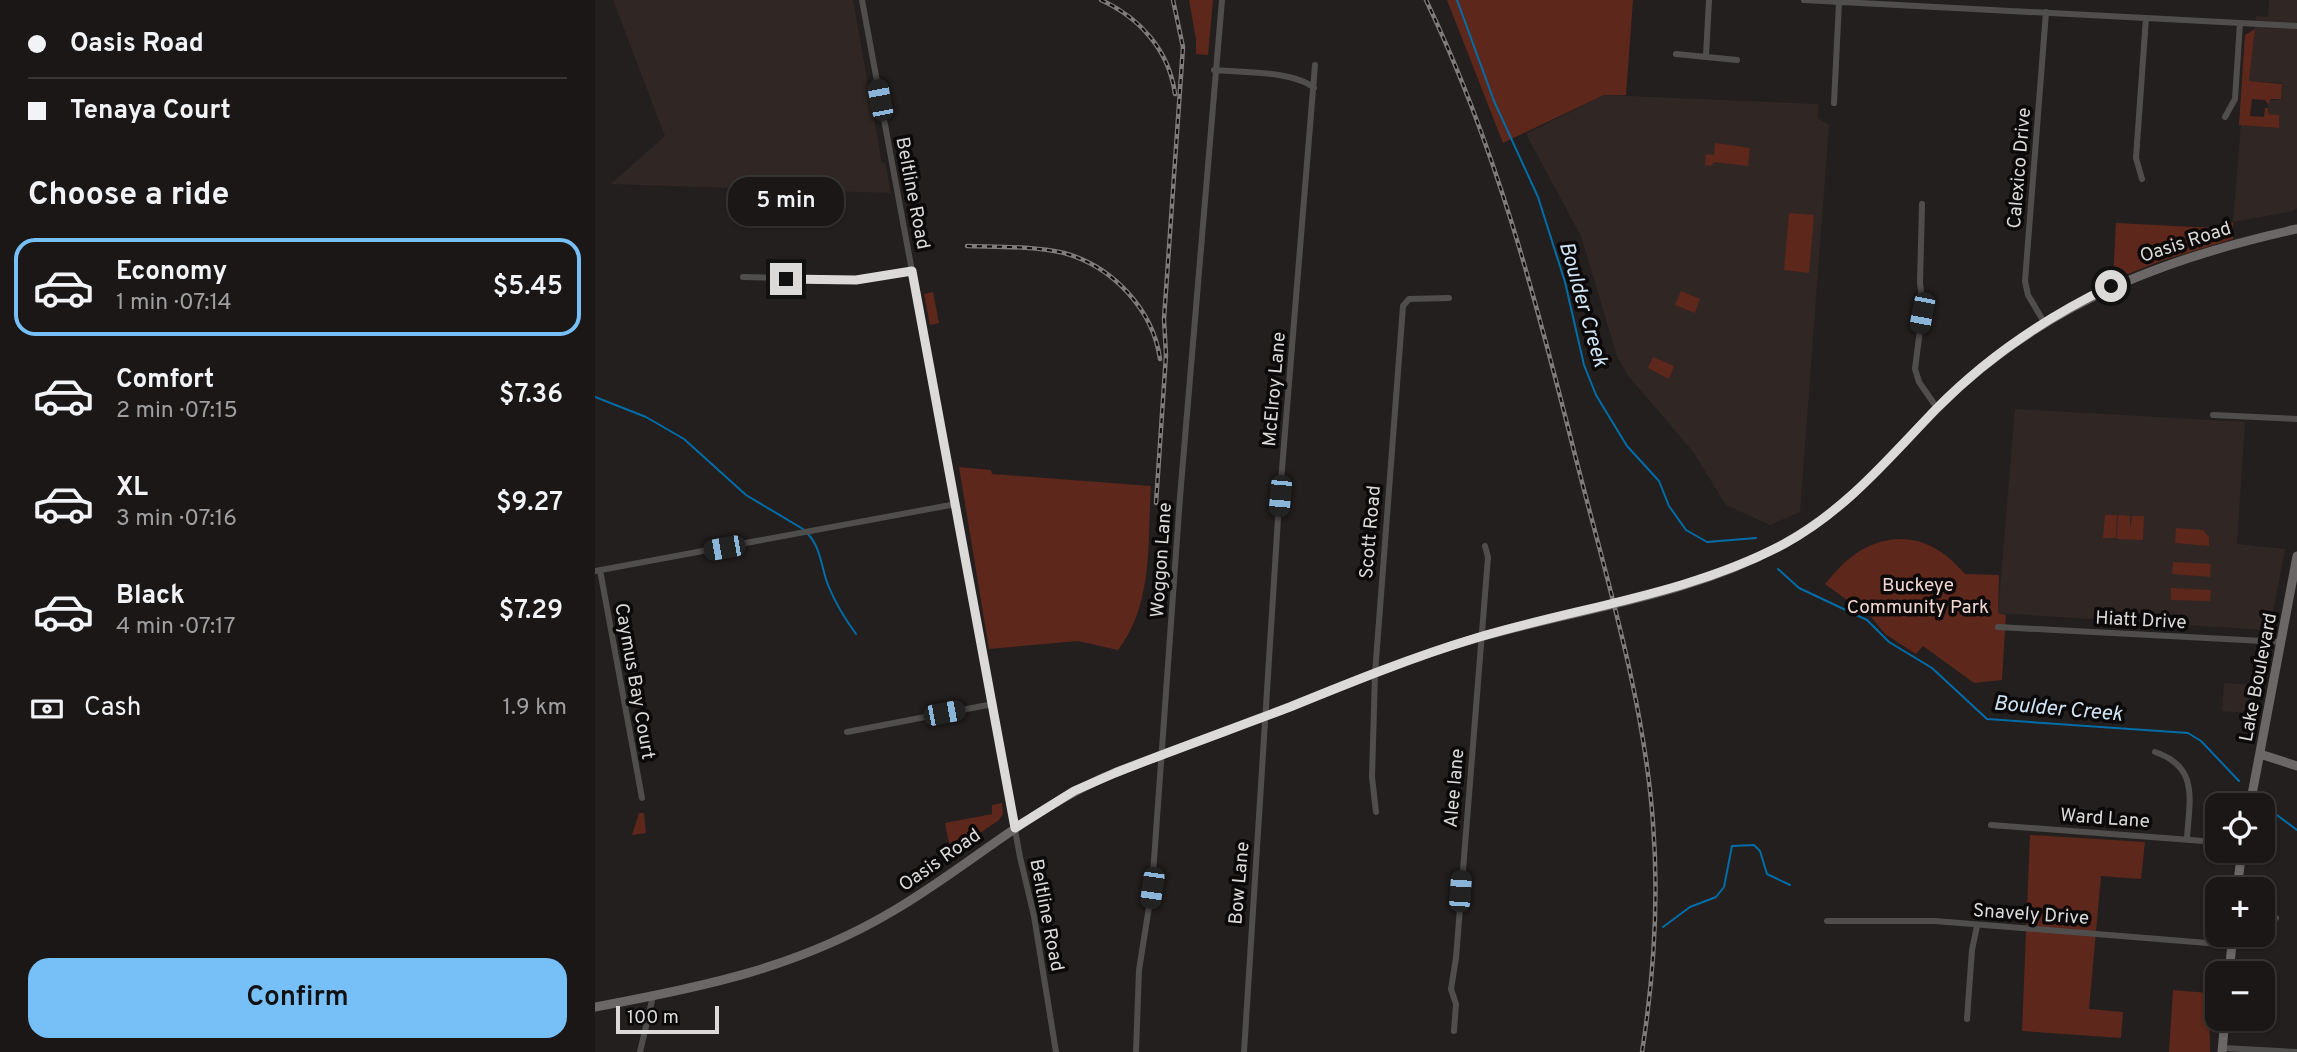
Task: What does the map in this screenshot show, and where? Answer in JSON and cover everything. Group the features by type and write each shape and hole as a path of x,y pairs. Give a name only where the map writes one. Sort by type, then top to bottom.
{"main road":[{"name":"Oasis Road","path":"595,1007 746,976 845,938 913,899 1015,828 1087,785 1163,755 1481,636 1628,601 1710,576 1762,555 1797,536 1864,486 1937,408 1999,354 2044,322 2090,296 2157,267 2210,249 2297,229"},
{"name":"Lake Boulevard","path":"2252,793 2297,556"},
{"path":"2260,754 2297,766"},
{"path":"2223,1050 2224,1031"}],"street":[{"name":"Beltline Road","path":"862,0 1015,828 1034,916 1056,1052"},
{"name":"Woggon Lane","path":"1136,1052 1139,970 1152,888 1214,70 1222,0"},
{"path":"1706,56 1709,0"},
{"path":"1804,0 2297,26"},
{"path":"1833,103 1839,2"},
{"name":"Calexico Drive","path":"2044,322 2028,295 2025,276 2046,12"},
{"path":"2142,179 2136,158 2146,18"},
{"path":"2225,117 2235,99 2240,23"},
{"path":"1676,54 1737,60"},
{"name":"McElroy Lane","path":"1266,716 1278,518 1315,65"},
{"path":"1214,70 1290,77 1307,82 1314,88"},
{"path":"1922,204 1920,283 1923,306 1915,364 1919,382 1937,408"},
{"path":"743,277 856,280 912,271"},
{"name":"Scott Road","path":"1376,812 1372,777 1375,674 1403,306 1409,299 1422,296 1449,298"},
{"path":"2213,415 2297,419"},
{"path":"598,571 956,504"},
{"name":"Alee lane","path":"1454,1031 1456,1004 1451,989 1457,958 1486,545"},
{"name":"Caymus Bay Court","path":"598,571 642,798"},
{"name":"Hiatt Drive","path":"1998,627 2282,642"},
{"path":"847,732 993,704"},
{"name":"Bow Lane","path":"1244,1052 1266,716"},
{"path":"2155,752 2173,761 2185,772 2189,787 2187,839"},
{"name":"Ward Lane","path":"1991,825 2205,841"},
{"name":"Snavely Drive","path":"1827,921 1935,921 1977,926 2205,939"},
{"path":"1967,1019 1972,950 1977,926"},
{"path":"640,1052 653,996"},
{"path":"2223,1050 2296,1052"}],"shaded area":[{"path":"613,0 853,0 882,163 885,163 891,193 611,184 665,136"},
{"path":"2269,0 2297,0 2297,208 2233,222 2241,125 2274,128 2279,115 2267,114 2268,101 2281,99 2282,83 2249,81 2256,16 2268,17"},
{"path":"1604,95 1816,104 1819,105 1818,118 1829,125 1800,512 1770,525 1726,505 1694,453 1627,374 1617,356 1581,236 1526,134"},
{"path":"2015,409 2245,422 2237,544 2285,549 2273,612 2266,630 1998,613"},
{"path":"2224,683 2258,685 2253,713 2222,711"}],"green space":[{"path":"1189,0 1213,0 1208,55 1196,54"},
{"path":"1447,0 1633,0 1626,95 1604,95 1503,143"},
{"path":"2255,29 2249,81 2282,84 2281,99 2271,99 2268,104 2265,100 2252,99 2250,116 2264,117 2265,108 2268,108 2268,114 2279,115 2279,128 2239,125 2245,35"},
{"path":"1715,143 1750,148 1748,166 1714,162 1711,166 1705,165 1706,154 1714,155"},
{"path":"1789,213 1814,215 1809,273 1784,270"},
{"path":"2233,222 2233,239 2161,261 2113,280 2116,223 2215,228"},
{"path":"1681,291 1700,299 1695,313 1675,305"},
{"path":"933,292 939,323 930,325 924,294"},
{"path":"1653,357 1674,366 1669,379 1648,368"},
{"path":"959,467 991,470 992,474 1151,486 1147,571 1143,592 1130,632 1118,650 1078,641 989,649"},
{"path":"2105,515 2117,515 2116,538 2103,538"},
{"path":"2118,515 2130,516 2130,530 2132,516 2144,516 2143,540 2117,539"},
{"path":"2176,528 2203,530 2209,537 2209,546 2175,543"},
{"name":"Buckeye Community Park","path":"1897,539 1917,541 1935,548 1965,574 1999,575 1998,613 2006,615 2002,680 1974,683 1923,646 1916,654 1885,634 1872,618 1825,584 1840,567 1865,548"},
{"path":"2173,562 2211,564 2210,577 2172,574"},
{"path":"2171,588 2211,590 2210,601 2171,600"},
{"path":"1002,803 1003,814 999,820 951,853 945,823 992,814 992,805"},
{"path":"639,813 644,813 646,833 632,835"},
{"path":"2030,835 2145,842 2141,879 2101,876 2089,1009 2123,1012 2121,1038 2022,1031"},
{"path":"2173,990 2205,993 2205,1031 2210,1031 2210,1052 2169,1052"}],"waterway":[{"name":"Boulder Creek","path":"1457,0 1494,101 1538,197 1565,282 1584,365 1596,395 1627,446 1659,481 1669,506 1686,530 1707,542 1756,538"},
{"path":"595,397 646,417 684,439 746,495 803,529"},
{"path":"807,533 818,551 834,598 856,634"},
{"name":"Boulder Creek","path":"1778,569 1799,588 1867,620 1889,642 1932,668 1987,719 2188,733 2201,741 2239,781"},
{"name":"Boulder Creek","path":"2275,814 2297,830"},
{"path":"1663,927 1690,907 1716,897 1724,887 1732,846 1754,845 1760,851 1767,874 1790,885"}],"railway":[{"path":"1101,0 1128,16 1150,37 1166,63 1175,94"},
{"path":"1156,503 1166,355 1164,319 1183,47 1173,0"},
{"path":"1426,0 1473,111 1512,224 1545,339 1633,684 1648,776 1656,881 1650,995 1642,1052"},
{"path":"967,246 1015,247 1064,253 1098,268 1114,279 1139,307 1149,323 1160,359"}],"route":[{"path":"786,279 856,280 912,271 1015,828 1074,791 1115,773 1443,648 1481,636 1631,600 1710,576 1762,555 1797,536 1849,499 1883,468 1937,408 2008,347 2044,322 2111,286"}]}
